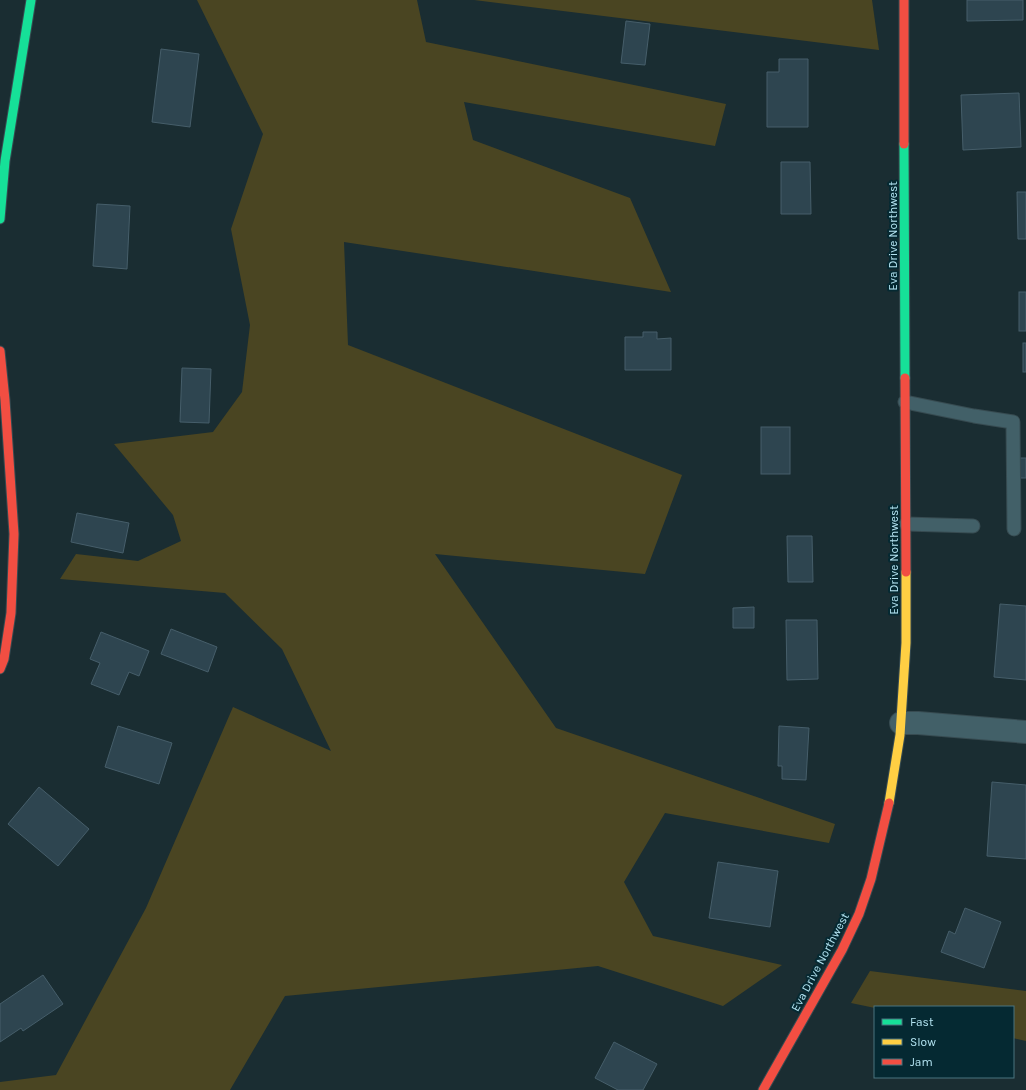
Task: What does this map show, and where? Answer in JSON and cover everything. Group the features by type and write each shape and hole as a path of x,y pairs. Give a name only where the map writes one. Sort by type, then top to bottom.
{"street":[{"path":"0,219 5,160 31,0"},
{"name":"Eva Drive Northwest","path":"763,1090 842,950 859,914 871,879 888,811 900,735 906,643 904,0"},
{"path":"0,351 5,400 14,534 11,613 4,659 0,668"},
{"path":"900,723 918,723 1026,732"}],"lane":[{"path":"905,402 974,416 1013,422 1014,529"},
{"path":"906,524 973,526"}],"shaded area":[{"path":"197,0 417,0 426,42 726,104 715,146 464,102 473,140 630,198 671,292 344,242 348,345 682,475 645,574 435,554 556,728 835,824 829,843 665,813 624,882 653,936 782,965 723,1006 598,966 285,996 230,1090 0,1090 0,1082 56,1075 146,908 233,707 331,751 282,649 225,593 60,579 76,554 138,561 181,541 173,515 114,444 213,432 242,392 250,325 231,229 263,134"},
{"path":"474,0 872,0 879,50"},
{"path":"870,971 1026,991 1026,1041 1014,1038 1014,1006 874,1006 874,1008 851,1003"}],"building":[{"path":"967,0 1023,0 1023,20 967,21"},
{"path":"626,21 650,24 645,65 621,63"},
{"path":"161,49 199,54 190,127 152,122"},
{"path":"779,59 808,59 808,127 767,127 767,72 779,72"},
{"path":"1019,93 1021,147 963,150 961,95"},
{"path":"781,162 810,162 811,214 781,214"},
{"path":"1017,192 1026,192 1026,239 1018,239"},
{"path":"97,204 130,206 127,269 93,266"},
{"path":"1019,292 1026,292 1026,331 1019,331"},
{"path":"643,332 657,332 657,339 671,338 671,370 625,370 625,337 643,337"},
{"path":"1023,343 1026,343 1026,372 1023,372"},
{"path":"182,368 211,369 209,423 180,422"},
{"path":"761,427 790,427 790,474 761,474"},
{"path":"1009,458 1026,458 1026,478 1009,478"},
{"path":"77,513 129,523 123,553 71,542"},
{"path":"787,536 812,536 813,582 788,582"},
{"path":"1000,604 1026,606 1026,680 994,677"},
{"path":"754,607 754,628 733,628 733,608"},
{"path":"786,620 817,620 818,679 787,680"},
{"path":"171,629 217,647 208,672 161,654"},
{"path":"101,632 149,651 139,676 129,672 119,695 91,684 100,663 90,659"},
{"path":"118,726 172,743 159,784 105,767"},
{"path":"779,726 809,728 806,780 782,779 782,766 778,766"},
{"path":"992,782 1026,785 1026,859 987,856"},
{"path":"39,787 89,829 58,866 8,824"},
{"path":"718,862 778,871 770,927 709,918"},
{"path":"965,908 1001,922 984,968 941,952 949,931 955,934"},
{"path":"43,975 63,1004 23,1031 21,1028 0,1042 0,1004"},
{"path":"614,1042 657,1064 643,1090 618,1090 595,1078"}],"traffic: fast":[{"path":"0,219 5,161 31,0"},
{"path":"904,144 905,378"}],"traffic: slow":[{"path":"889,803 900,735 906,643 906,572"}],"traffic: jam":[{"path":"904,0 904,144"},
{"path":"0,351 5,400 14,534 11,613 4,659 0,669"},
{"path":"905,378 906,572"},
{"path":"763,1090 842,950 859,914 871,879 889,803"}]}
